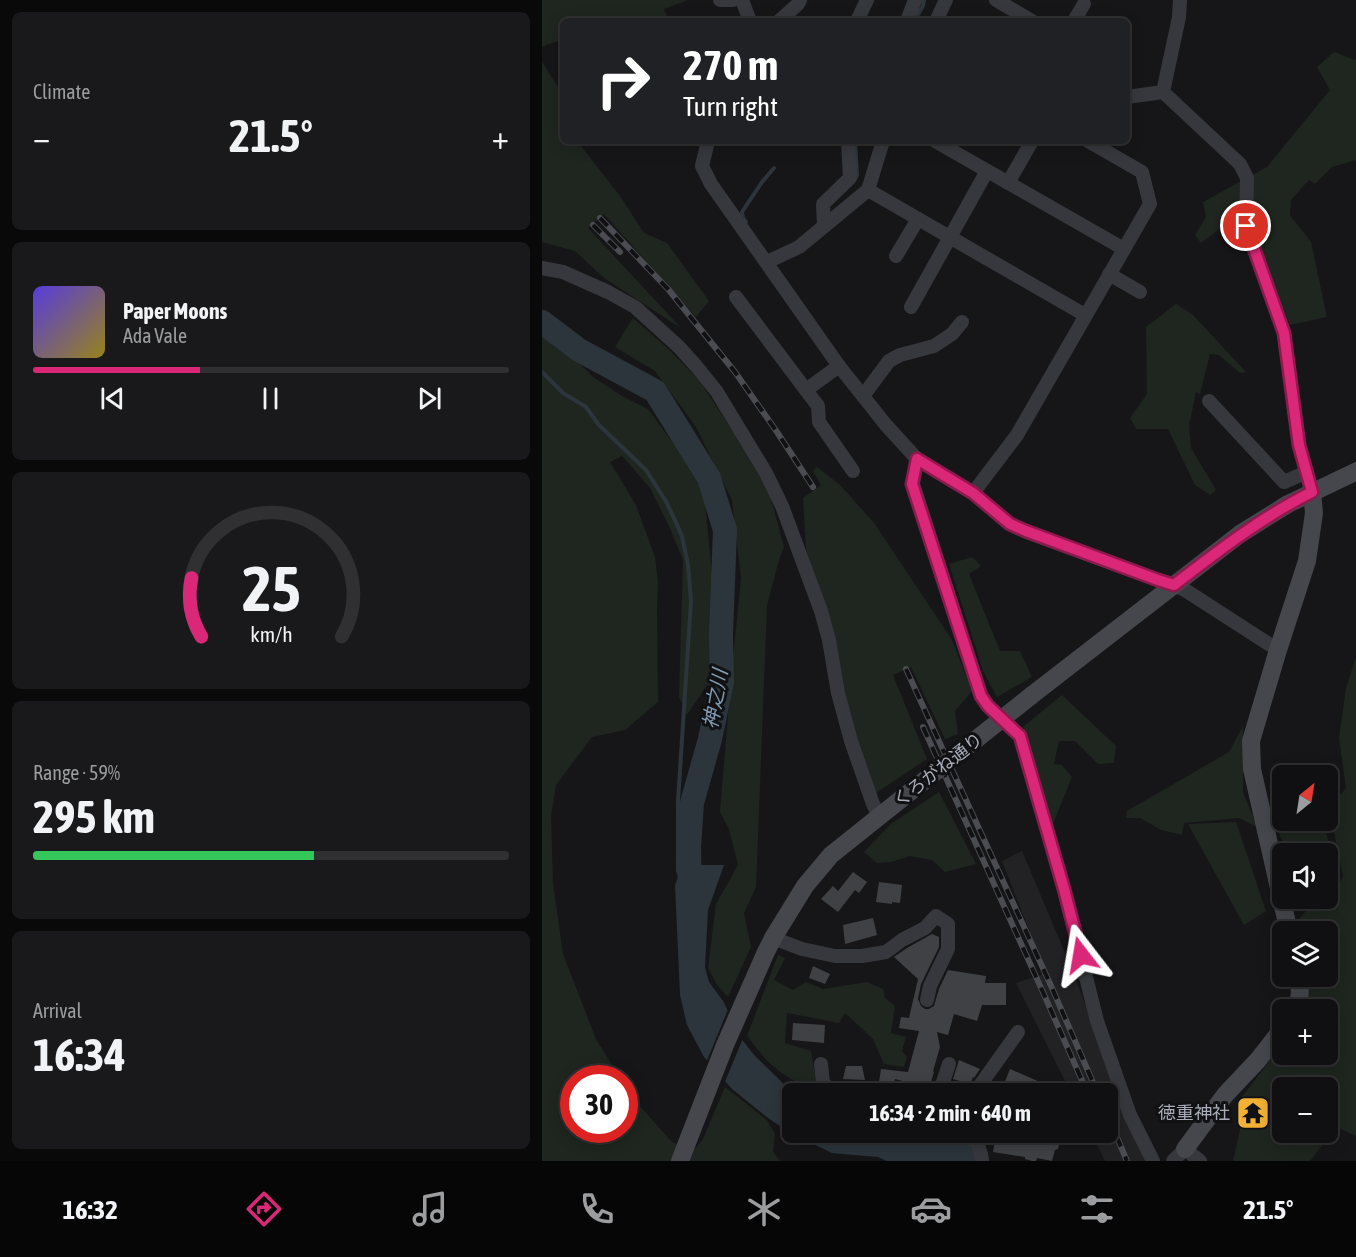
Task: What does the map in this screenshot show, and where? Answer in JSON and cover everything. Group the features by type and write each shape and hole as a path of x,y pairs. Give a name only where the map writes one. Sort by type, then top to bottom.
{"street":[{"path":"720,0 733,0"},
{"path":"742,0 749,18"},
{"path":"782,18 800,0"},
{"path":"858,18 867,0"},
{"path":"908,18 916,0"},
{"path":"937,18 946,0"},
{"path":"996,0 1027,18"},
{"path":"1163,93 1179,17 1180,0"},
{"path":"1076,18 1084,4"},
{"path":"1130,97 1163,93 1240,164 1247,178 1246,226 1284,333 1299,445 1312,492 1314,513 1307,561 1251,741 1252,769 1287,921"},
{"path":"707,144 702,166 711,184 839,366 886,425 917,459 973,493 1010,524 1185,590 1278,650"},
{"path":"824,225 823,204 850,178 848,144"},
{"path":"767,262 798,247 868,190 882,144"},
{"path":"940,144 1124,249"},
{"path":"1008,183 1030,144"},
{"path":"973,493 1017,435 1150,204 1142,172 1093,144"},
{"path":"911,307 987,171"},
{"path":"868,190 1085,315"},
{"path":"896,256 918,219"},
{"path":"542,268 563,272 635,307 679,347 717,392 766,472 782,506 821,611 829,640 838,693 851,741 873,804 880,816"},
{"path":"1109,274 1140,292"},
{"path":"736,297 818,406 819,422 853,471"},
{"path":"863,396 889,361 900,355 934,346 952,334 962,322"},
{"path":"806,390 839,366"},
{"path":"1209,401 1284,482 1307,472"},
{"path":"917,459 912,484 981,696 988,706 1020,736 1064,889 1097,1021 1130,1114 1153,1161"},
{"name":"くろがね通り","path":"680,1161 725,1046 765,954 805,886 831,855 1240,534 1288,504 1356,471"},
{"path":"773,938 802,949 835,956 862,956 886,952 902,940 925,928 936,916 948,924 948,949 930,987 927,1000"},
{"path":"982,1083 1018,1032"},
{"path":"1199,1161 1179,1155 1225,1095 1272,1042"},
{"path":"821,1064 823,1083"},
{"path":"942,1083 948,1064"},
{"path":"978,1143 982,1161"}],"shaded area":[{"path":"542,0 688,0 664,9 668,18 560,18 560,40 542,47"},
{"path":"1334,52 1356,59 1356,160 1332,167 1315,184 1309,180 1291,200 1290,215 1311,242 1327,317 1290,325 1272,280 1240,244 1221,228 1201,243 1195,235 1206,217 1203,202 1267,167 1330,90 1317,67"},
{"path":"542,62 560,90 560,144 579,144 620,196 644,233 667,243 709,301 696,317 604,214 588,228 681,328 604,278 575,251 542,242"},
{"path":"1176,304 1192,314 1246,372 1240,373 1219,355 1210,354 1200,394 1196,392 1189,426 1191,448 1216,490 1210,495 1195,485 1168,429 1136,429 1130,418 1147,394 1146,327"},
{"path":"633,318 698,379 745,449 769,491 784,547 767,605 756,887 744,913 751,947 728,997 717,985 708,968 716,904 738,865 729,829 720,812 741,578 732,500 696,427 655,371 615,347"},
{"path":"542,335 572,356 593,377 622,396 648,409 703,484 715,602 709,685 687,715 679,697 683,560 650,488 622,456 610,462 636,505 655,557 658,582 658,702 625,730 592,737 556,785 551,817 553,883 563,954 596,1039 612,1065 560,1065 560,1143 638,1143 638,1104 672,1142 694,1150 703,1139 725,1087 767,1120 775,1134 773,1152 780,1161 542,1161"},
{"path":"817,467 840,485 874,523 952,640 972,691 955,711 958,734 945,739 911,667 893,675 927,759 873,795 855,736 828,623 806,549 803,498 821,485 813,471"},
{"path":"972,557 981,566 969,574 1000,651 1020,651 1032,677 997,697 983,671 949,564"},
{"path":"1356,657 1356,1136 1338,1128 1338,1077 1272,1077 1272,1143 1324,1143 1310,1161 1233,1161 1240,1130 1237,1103 1272,1058 1272,1065 1338,1065 1338,999 1308,999 1308,987 1338,987 1338,921 1300,921 1300,918 1308,909 1338,909 1338,884 1343,876 1334,831 1338,831 1338,797 1346,788 1339,738 1346,688"},
{"path":"1062,695 1116,746 1114,763 1098,764 1075,741 1059,741 1054,764 1062,765 1072,777 1052,826 1023,727"},
{"path":"1243,726 1243,792 1257,827 1239,818 1184,823 1182,835 1161,830 1140,818 1126,818 1127,811 1229,752"},
{"path":"939,792 976,864 945,872 932,860 910,856 891,862 877,863 864,852 892,823"},
{"path":"1236,822 1266,911 1244,925 1188,824"},
{"path":"1279,831 1326,831 1329,843 1285,843"},
{"path":"1022,851 1071,967 1115,1083 1066,1083 1016,983 1046,973 1002,861"},
{"path":"683,865 724,865 708,910 705,967 709,982 723,1001 743,1041 783,1083 782,1127 732,1089 704,1057 687,1025 680,995 675,885"},
{"path":"778,955 785,958 774,980 793,990 806,982 823,989 867,982 883,989 885,998 895,1006 891,1033 906,1037 902,1051 907,1057 904,1067 884,1064 873,1039 845,1013 839,1023 787,1013 785,1043 811,1051 818,1083 798,1083 772,1065 747,1036"},
{"path":"1118,1091 1150,1161 1105,1161 1096,1143 1118,1143"},
{"path":"812,1143 975,1143 976,1161 887,1161 878,1157 832,1153"}],"pier":[{"path":"729,1007 744,1036 724,1084 706,1063"}],"building":[{"path":"853,872 867,882 859,893 855,890 838,912 821,899 833,886 838,891"},
{"path":"879,882 902,885 900,903 876,902"},
{"path":"873,918 877,935 845,944 843,925"},
{"path":"932,934 939,937 939,947 921,984 918,999 925,1009 934,1006 948,970 986,976 985,983 1006,983 1006,1005 982,1005 977,1021 954,1014 948,1035 937,1032 940,1047 931,1083 910,1083 895,1079 894,1083 879,1083 881,1069 908,1072 919,1031 899,1028 901,1017 909,1018 918,979 894,957"},
{"path":"813,966 830,974 825,984 809,978"},
{"path":"793,1023 825,1025 824,1043 792,1040"},
{"path":"959,1060 980,1069 970,1083 953,1079"},
{"path":"846,1066 862,1066 865,1080 843,1079"},
{"path":"1010,1069 1042,1083 1004,1083"},
{"path":"994,1143 1059,1143 1052,1161 1037,1158 1036,1161 1032,1161 1025,1157 993,1152"}],"waterway":[{"path":"916,18 924,0"},
{"path":"855,144 857,175 855,179"},
{"path":"746,222 742,212 774,168"},
{"name":"神之川","path":"542,322 579,350 655,391 709,478 725,530 721,634 722,682 710,739 692,803 689,848 690,898"},
{"path":"542,372 563,393 586,407 599,425 646,470 667,503 682,536 688,565 691,601 678,801 678,871 682,879"}],"railway":[{"path":"600,218 668,289 735,372 813,487"},
{"path":"593,225 620,252"},
{"path":"906,669 1093,1083"},
{"path":"923,727 1083,1083"},
{"path":"1118,1140 1127,1161"}],"place":[{"name":"徳重神社","path":"1253,1113"}],"route":[{"path":"1081,955 1020,736 988,706 981,696 912,484 917,459 973,493 1010,524 1174,585 1240,534 1312,492 1299,445 1284,333 1246,226"}]}
